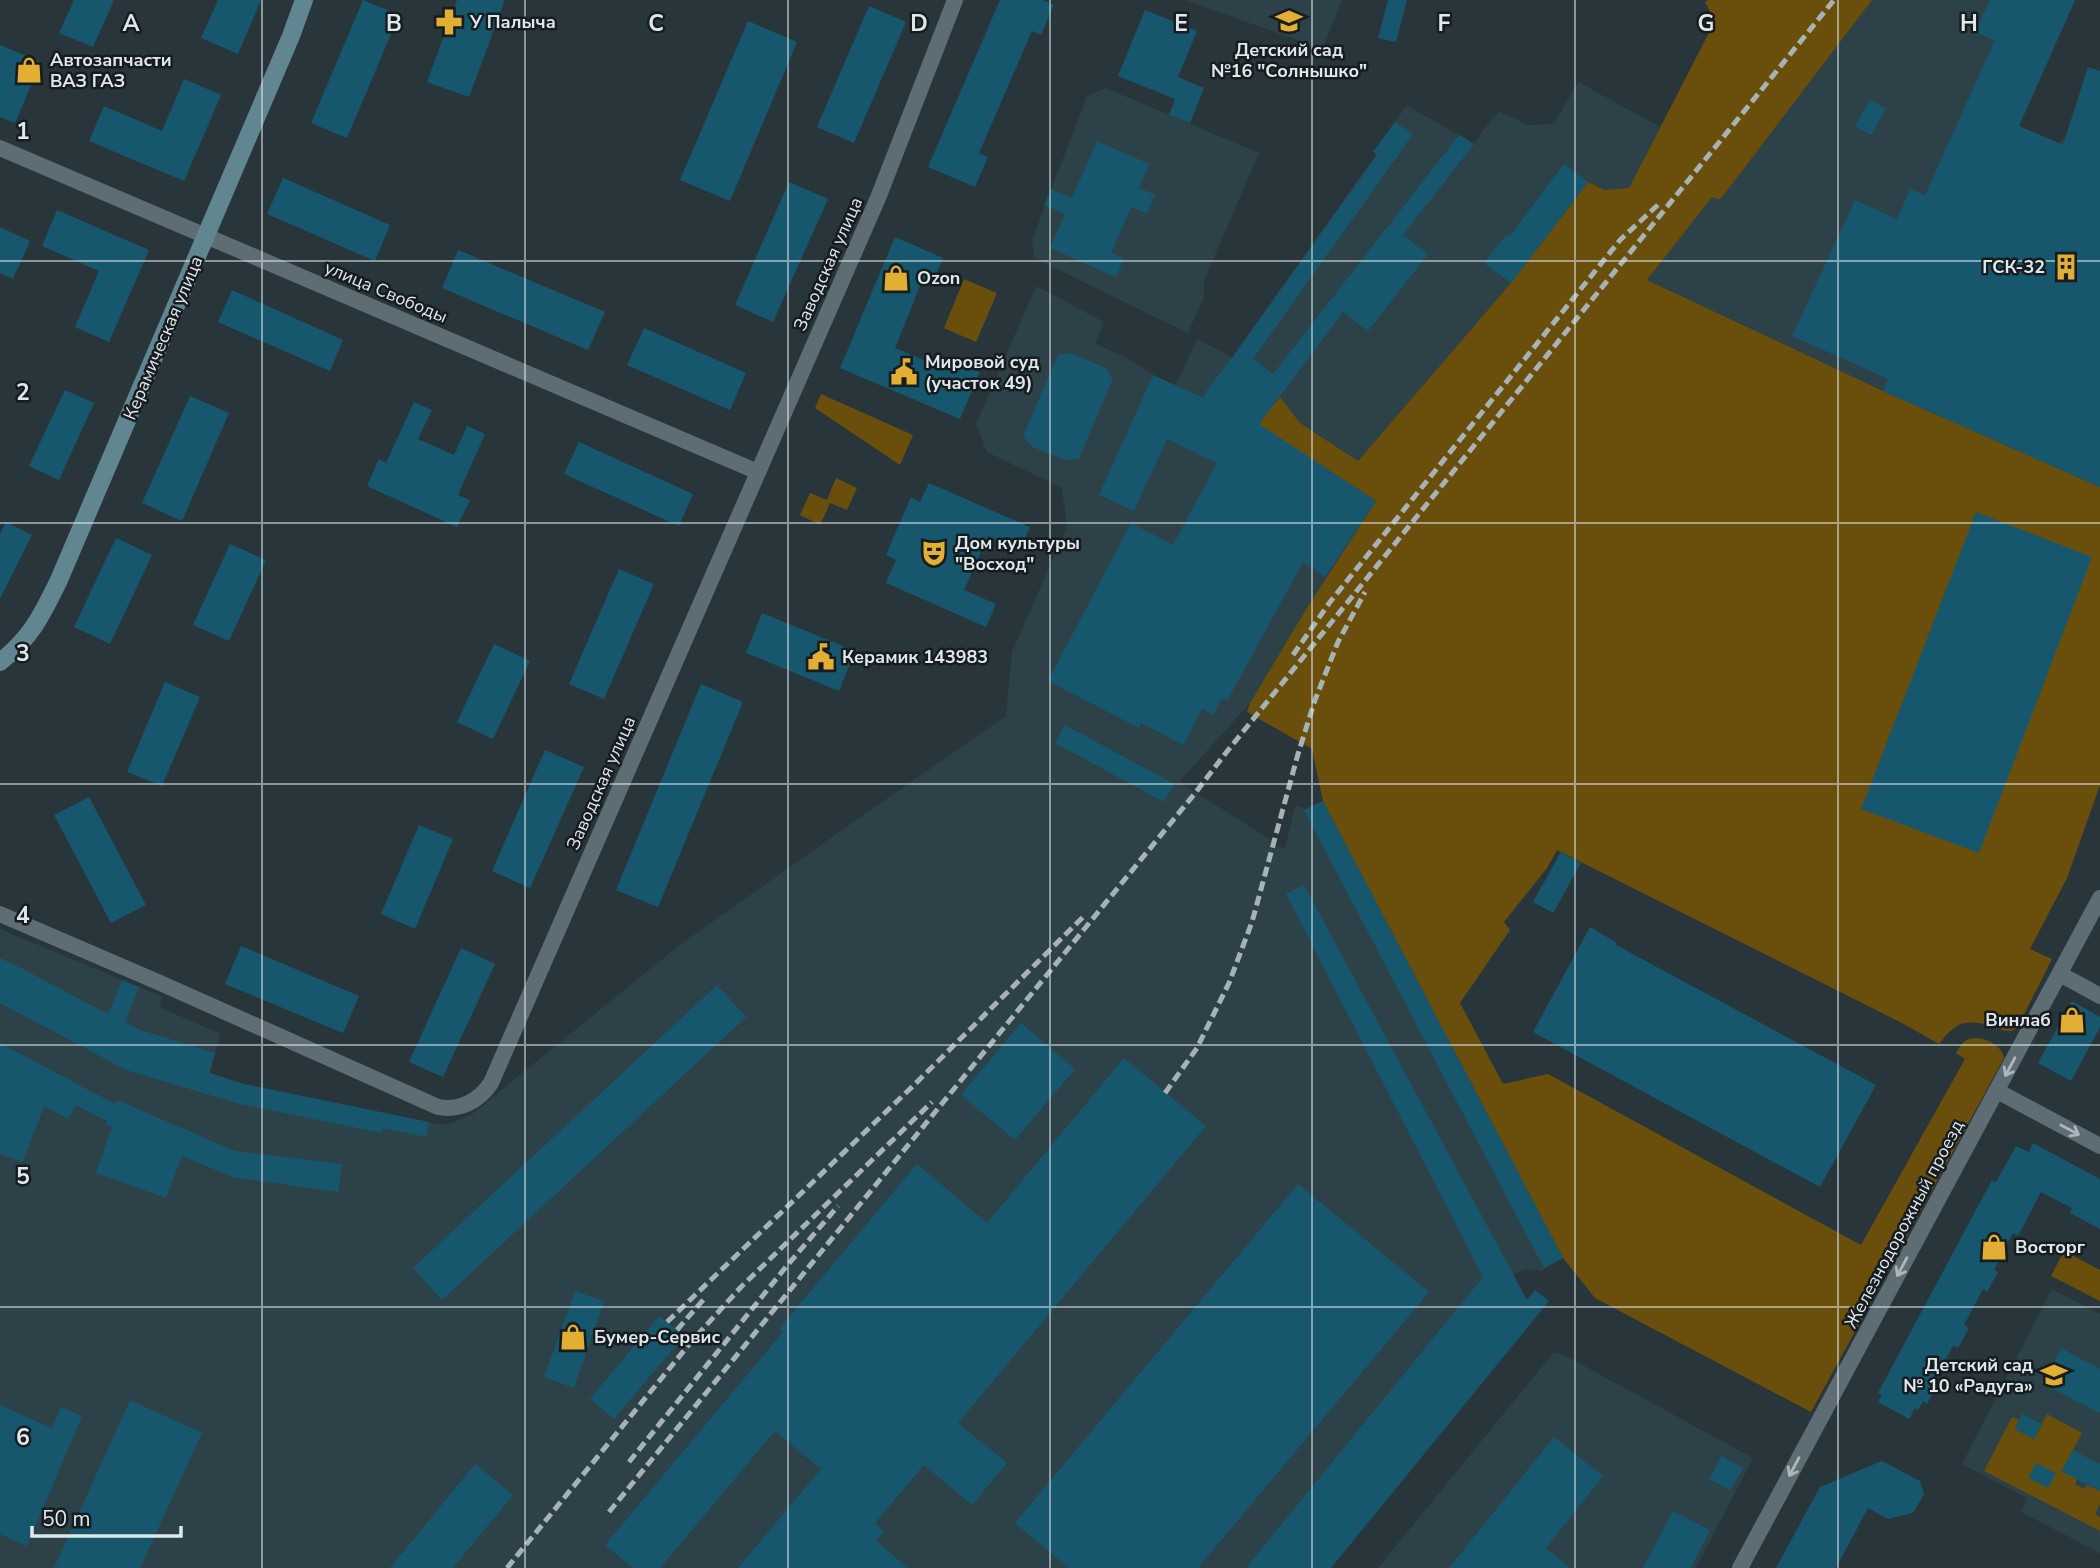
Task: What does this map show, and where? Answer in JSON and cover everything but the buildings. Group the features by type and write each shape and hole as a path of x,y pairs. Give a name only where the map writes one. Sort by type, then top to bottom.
{"main road":[{"name":"Керамическая улица","path":"0,662 29,635 59,580 304,0"}],"street":[{"name":"Заводская улица","path":"0,914 438,1107 458,1108 485,1092 878,198 955,0"},
{"name":"улица Свободы","path":"0,148 758,472"},
{"name":"Железнодорожный проезд","path":"1740,1568 2100,898"},
{"path":"2060,974 2100,996"},
{"path":"1997,1091 2100,1146"}],"shaded area":[{"name":"Детский сад №16 \"Солнышко\"","path":"1185,0 1342,0 1322,49"},
{"path":"1872,0 2075,0 2019,126 2059,143 2065,137 2100,149 2100,487 1883,391 1647,280 1712,197 1720,200"},
{"path":"1872,0 1720,200 1712,197 1647,280 1883,391 2100,487 2100,785 2067,878 2030,949 2052,959 2017,1028 2005,1031 1968,1022 1953,1029 1939,1044 1557,850 1547,868 1504,922 1510,930 1460,1003 1503,1084 1548,1074 1861,1245 1965,1059 1956,1053 1961,1045 1972,1038 1984,1039 2003,1053 2004,1058 1811,1412 1595,1298 1563,1258 1323,801 1312,749 1247,712 1305,611 1376,501 1259,425 1261,421 1280,397 1300,423 1358,461 1511,283 1588,182 1605,190 1629,188 1715,21 1705,2"},
{"path":"1578,82 1660,127 1629,188 1605,190 1587,183 1511,283 1358,461 1300,423 1280,397 1261,421 1376,501 1250,703 1179,782 1285,849 1295,806 1304,810 1323,801 1563,1258 1543,1271 1525,1269 1513,1274 1246,1568 0,1568 0,929 163,997 159,1007 220,1034 210,1073 244,1084 442,1125 471,1115 677,947 1006,716 1012,652 1067,527 1062,488 987,452 976,424 1036,286 1104,322 1095,343 1176,385 1197,339 1232,357 1376,155 1373,152 1407,105 1474,144 1492,118 1500,112 1528,125 1554,124"},
{"path":"1106,88 1259,153 1204,280 1204,297 1188,333 1034,258 1032,240 1087,96"},
{"path":"964,279 997,293 976,342 944,328"},
{"path":"821,394 913,435 900,465 815,408"},
{"path":"836,478 857,488 847,510 830,503 820,525 800,515 810,493 827,500"},
{"path":"2064,1251 2100,1270 2100,1301 2051,1276"},
{"name":"Детский сад № 10 «Радуга»","path":"2052,1289 2100,1314 2100,1553 2021,1512 2027,1498 1962,1464"},
{"path":"1554,1352 1753,1458 1696,1568 1378,1568"},
{"path":"2047,1414 2082,1433 2062,1471 2077,1479 2075,1484 2084,1489 2087,1485 2100,1491 2100,1504 2095,1514 2100,1517 2100,1531 1984,1471 2012,1417 2019,1420 2015,1429 2034,1439"}],"railway":[{"path":"609,1512 1196,792 1834,0"},
{"path":"1293,655 1330,602 1620,240 1661,202"},
{"path":"1165,1093 1197,1048 1229,983 1252,922 1315,700 1338,642 1365,592"},
{"path":"667,1322 915,1084 1083,917"},
{"path":"507,1568 691,1342 741,1287 932,1102"},
{"path":"629,1462 838,1206"},
{"path":"677,1330 704,1299"}],"place":[{"name":"Детский сад №16 \"Солнышко\"","path":"1289,21"},
{"name":"У Палыча","path":"449,22"},
{"name":"Автозапчасти ВАЗ ГАЗ","path":"29,70"},
{"name":"ГСК-32","path":"2066,267"},
{"name":"Ozon","path":"896,278"},
{"name":"Мировой суд (участок 49)","path":"904,372"},
{"name":"Дом культуры \"Восход\"","path":"934,553"},
{"name":"Керамик 143983","path":"821,657"},
{"name":"Винлаб","path":"2072,1020"},
{"name":"Восторг","path":"1994,1247"},
{"name":"Бумер-Сервис","path":"573,1337"},
{"name":"Детский сад № 10 «Радуга»","path":"2054,1375"}]}
